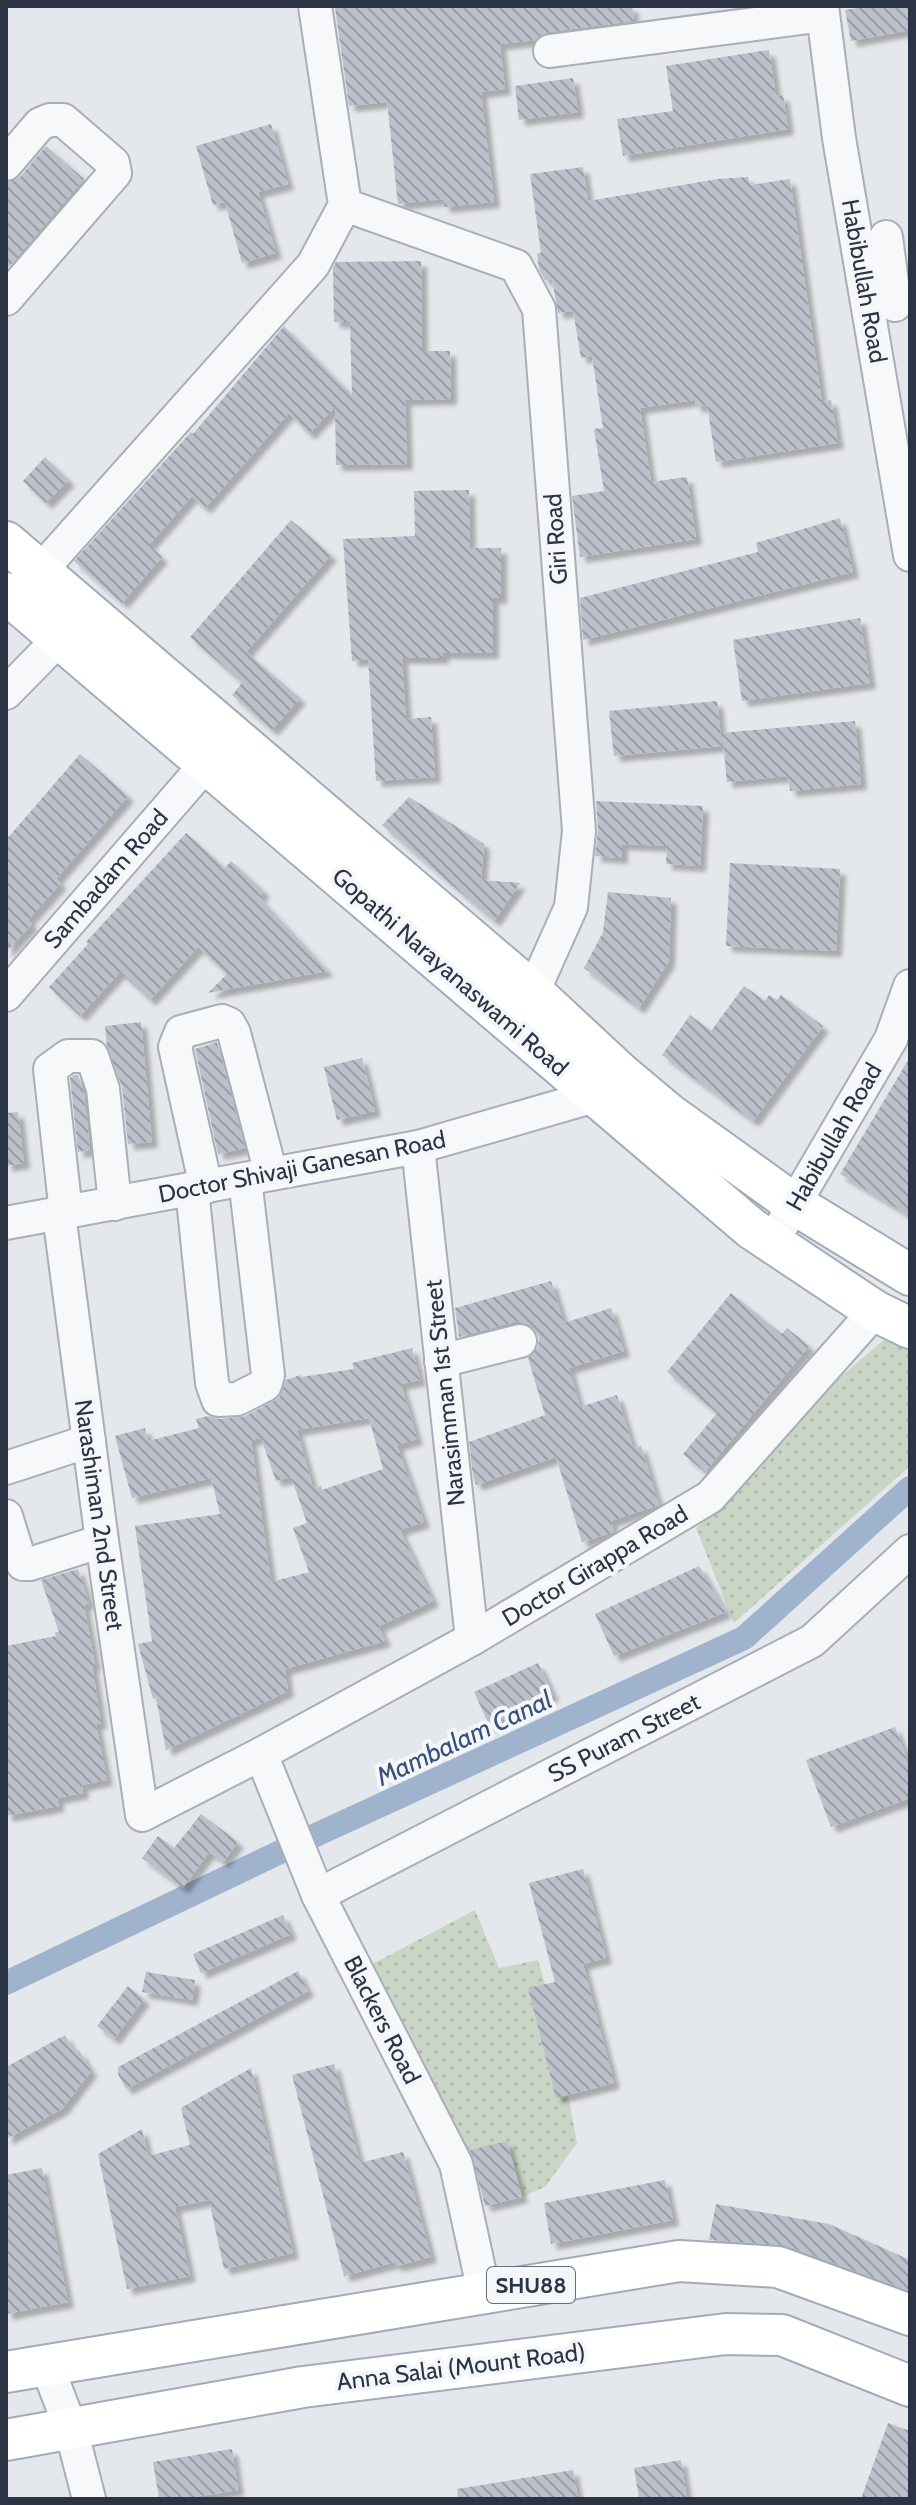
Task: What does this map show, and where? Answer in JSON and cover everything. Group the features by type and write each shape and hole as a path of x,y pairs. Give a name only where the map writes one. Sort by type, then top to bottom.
{"main road":[{"name":"Gopathi Narayanaswami Road","path":"6,542 533,992 607,1084 718,1202 772,1242 893,1319"},
{"name":"Gopathi Narayanaswami Road","path":"10,597 207,763 607,1084 669,1114 794,1204 910,1275"},
{"name":"SHU88","path":"6,2372 679,2261 778,2267 910,2315"},
{"name":"Anna Salai (Mount Road)","path":"6,2440 303,2387 726,2334 782,2335 910,2386"}],"street":[{"path":"10,597 41,571 313,265 345,205 315,6"},
{"path":"550,51 822,10"},
{"name":"Habibullah Road","path":"822,10 837,125 884,237 910,555"},
{"path":"6,164 40,124 63,120 113,163 115,173 6,299"},
{"name":"Giri Road","path":"345,205 516,266 539,309 579,831 571,907 533,992"},
{"path":"6,693 59,639"},
{"name":"Sambadam Road","path":"6,995 207,763"},
{"name":"Habibullah Road","path":"772,1242 900,1035 910,986"},
{"path":"222,1021 229,1024 234,1033 258,1177 268,1375 265,1385 237,1399 218,1400 212,1383 199,1188 175,1047 181,1032 222,1021"},
{"name":"Narashiman 2nd Street","path":"115,1204 103,1089 92,1056 68,1056 50,1069 63,1213 102,1541 142,1815"},
{"name":"Doctor Shivaji Ganesan Road","path":"6,1223 418,1147 607,1084"},
{"name":"Narasimman 1st Street","path":"418,1147 472,1639"},
{"name":"Doctor Girappa Road","path":"142,1815 472,1639 710,1497 893,1319"},
{"path":"441,1361 520,1341"},
{"path":"6,1468 89,1441"},
{"path":"6,1516 23,1564 102,1541"},
{"name":"SS Puram Street","path":"318,1895 812,1641 910,1551"},
{"name":"Blackers Road","path":"261,1754 318,1895 456,2164 484,2292"},
{"path":"47,2366 71,2429 89,2499"}],"green space":[{"path":"894,1331 910,1340 910,1466 734,1623 696,1528 717,1510 837,1380"},
{"path":"475,1910 499,1968 538,1960 545,1984 530,1995 556,2097 568,2095 577,2143 545,2187 522,2197 507,2141 457,2154 363,1969"}],"building":[{"path":"632,6 634,21 548,32 536,40 500,44 505,89 481,92 494,202 444,207 443,199 398,204 387,102 349,106 335,8"},
{"path":"870,6 910,6 910,30 851,41 845,10"},
{"path":"769,50 776,96 783,95 788,129 623,156 617,119 673,111 666,66"},
{"path":"573,78 578,112 519,120 515,86"},
{"path":"271,124 288,184 258,192 276,253 242,263 225,202 213,205 196,146"},
{"path":"46,146 84,179 6,270 6,183 20,177"},
{"path":"583,167 588,201 718,179 748,177 750,185 790,179 822,402 831,400 838,443 716,462 707,405 696,407 695,400 640,408 651,482 687,477 696,539 580,557 572,496 604,491 594,429 603,428 592,356 581,358 573,311 558,313 552,279 545,280 539,269 537,253 541,253 530,174"},
{"path":"421,261 422,351 450,351 451,399 405,400 407,464 336,465 335,407 309,434 289,413 205,508 192,496 149,545 162,557 122,603 74,561 191,432 193,434 284,326 352,395 350,322 334,322 333,268 336,262"},
{"path":"45,457 69,480 46,503 23,481"},
{"path":"469,490 470,548 501,548 501,598 493,598 493,653 443,653 443,658 402,658 406,719 431,717 435,777 376,781 368,659 352,661 343,539 415,536 414,491"},
{"path":"840,518 853,572 583,640 580,598 758,552 756,543"},
{"path":"291,520 331,555 246,652 300,698 272,730 232,695 242,683 190,637"},
{"path":"860,618 870,683 742,701 733,640"},
{"path":"717,701 722,746 614,756 609,711"},
{"path":"855,721 861,784 790,791 788,776 727,782 722,733"},
{"path":"80,754 128,796 56,879 61,883 28,920 32,924 6,952 6,840"},
{"path":"409,797 484,844 481,880 520,883 494,921 382,825"},
{"path":"596,801 703,806 700,866 666,864 667,846 622,844 622,858 595,856 598,830"},
{"path":"186,833 225,868 231,861 264,891 259,897 328,971 208,993 227,974 198,947 150,1000 120,972 80,1016 49,987"},
{"path":"730,863 840,869 836,951 726,946"},
{"path":"608,892 671,898 669,961 639,1008 584,968 603,932"},
{"path":"744,986 765,1001 769,995 777,1000 781,995 823,1026 753,1121 662,1055 690,1015 711,1031"},
{"path":"141,1022 152,1142 128,1144 122,1087 107,1046 105,1026"},
{"path":"217,1042 245,1148 218,1154 195,1049"},
{"path":"910,1057 910,1216 840,1174"},
{"path":"362,1058 375,1111 337,1120 324,1067"},
{"path":"78,1075 84,1093 90,1150 78,1152 70,1078"},
{"path":"18,1112 24,1163 6,1166 6,1113"},
{"path":"551,1281 564,1323 611,1308 624,1351 569,1368 580,1407 617,1395 633,1448 641,1446 659,1505 611,1521 614,1532 582,1542 556,1457 476,1485 473,1476 469,1442 545,1415 528,1358 538,1347 539,1337 533,1327 517,1321 459,1337 455,1308"},
{"path":"731,1293 782,1334 787,1328 809,1346 705,1472 683,1454 717,1413 667,1372"},
{"path":"412,1348 420,1380 401,1384 417,1439 397,1445 424,1522 400,1530 433,1601 379,1626 385,1641 285,1669 288,1691 166,1750 156,1698 153,1699 138,1644 152,1641 135,1526 220,1514 211,1478 132,1498 115,1436 145,1428 148,1441 199,1428 196,1419 245,1416 279,1398 286,1380 300,1375 354,1369 352,1363","holes":["369,1418 383,1469 322,1490 321,1486 313,1488 297,1430","261,1438 276,1481 291,1477 307,1523 293,1528 309,1572 271,1582 251,1440"]},
{"path":"699,1566 726,1612 614,1656 595,1614"},
{"path":"78,1569 89,1603 84,1605 101,1723 96,1724 107,1780 82,1785 83,1793 57,1798 59,1806 6,1816 6,1646 56,1636 55,1632 59,1632 41,1580"},
{"path":"538,1663 553,1695 489,1725 474,1692"},
{"path":"895,1727 910,1767 910,1798 831,1827 806,1760"},
{"path":"201,1814 238,1842 223,1862 209,1852 183,1888 142,1858 158,1836 174,1848"},
{"path":"583,1869 606,1958 583,1964 614,2083 556,2098 528,1988 555,1982 529,1883"},
{"path":"283,1915 291,1934 201,1973 193,1954"},
{"path":"298,1971 308,1991 126,2089 118,2067"},
{"path":"146,1972 195,1980 192,2000 142,1992"},
{"path":"128,1986 144,1999 114,2039 97,2026"},
{"path":"65,2035 76,2055 79,2050 91,2071 62,2109 6,2139 6,2067"},
{"path":"334,2064 360,2163 403,2152 431,2257 396,2266 395,2262 344,2276 292,2075"},
{"path":"251,2068 293,2253 224,2269 209,2200 175,2207 190,2276 127,2289 98,2154 142,2129 148,2156 190,2145 181,2108"},
{"path":"507,2141 522,2197 485,2206 470,2150"},
{"path":"42,2168 68,2302 6,2314 6,2175"},
{"path":"665,2180 673,2220 551,2244 544,2203"},
{"path":"716,2204 829,2224 910,2260 910,2291 785,2245 709,2240"},
{"path":"888,2423 910,2431 910,2499 861,2499"},
{"path":"232,2449 238,2490 183,2499 159,2499 153,2462"},
{"path":"681,2460 687,2499 639,2499 634,2468"},
{"path":"573,2470 578,2499 458,2499 457,2489"}],"waterway":[{"name":"Mambalam Canal","path":"6,1983 318,1834 744,1638 910,1488"}]}
